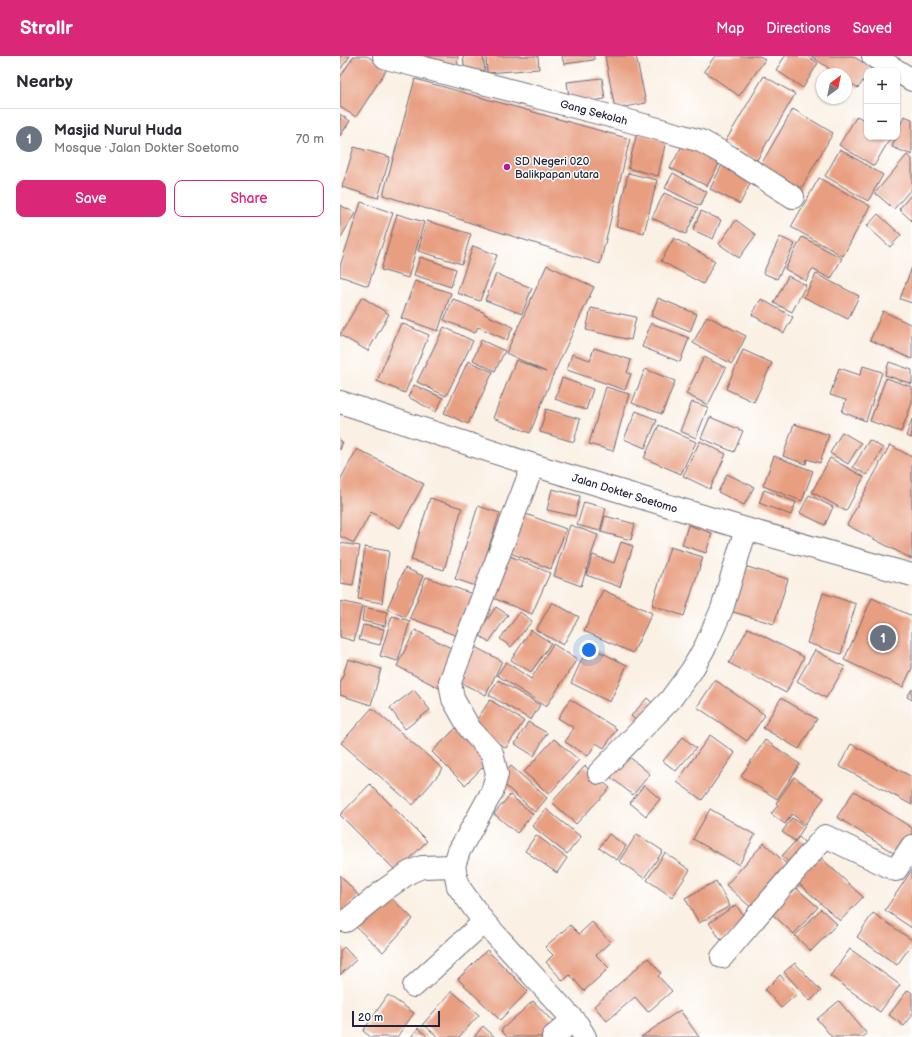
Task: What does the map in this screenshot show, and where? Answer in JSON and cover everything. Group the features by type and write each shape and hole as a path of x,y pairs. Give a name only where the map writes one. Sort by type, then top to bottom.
{"street":[{"name":"Gang Sekolah","path":"384,56 386,58 701,141 730,157 793,197"},
{"path":"873,56 912,80"},
{"name":"Jalan Dokter Soetomo","path":"340,402 533,465 746,529 912,575"},
{"path":"533,465 450,682 453,699 470,729 492,753 497,774 492,792 459,851 454,866 458,886 484,922 579,1028 553,1037"},
{"path":"599,773 670,700 692,670 706,645 722,609 746,529"},
{"path":"722,958 825,836 896,870 912,846"},
{"path":"346,921 383,891 410,872 422,867 454,866"},
{"path":"414,986 484,922"}],"building":[{"path":"340,56 350,56 340,70"},
{"path":"354,56 367,56 387,69 356,117 340,107 340,77"},
{"path":"425,56 458,56 457,67 425,65"},
{"path":"463,56 483,56 485,70 465,73"},
{"path":"486,56 538,56 539,69 487,73"},
{"path":"562,56 594,56 594,60 564,64"},
{"path":"605,56 636,56 646,103 615,109"},
{"path":"715,56 760,56 765,60 739,96 704,71"},
{"path":"785,56 807,56 818,63 803,88 776,70"},
{"path":"811,56 853,56 871,68 864,68 864,79 858,88 852,84 852,68 828,68"},
{"path":"764,76 795,94 757,160 725,142"},
{"path":"602,78 605,99 570,104 567,82"},
{"name":"SD Negeri 020 Balikpapan utara","path":"415,79 630,139 600,264 383,195"},
{"path":"793,109 833,133 799,192 759,168"},
{"path":"340,114 350,121 340,136"},
{"path":"857,116 864,120 864,140 889,140 874,166 839,145"},
{"path":"904,116 912,119 912,155 892,147 895,140 900,140 900,126"},
{"path":"637,133 666,141 658,176 628,168"},
{"path":"683,144 720,162 707,186 670,168"},
{"path":"354,147 390,157 378,198 342,187"},
{"path":"840,149 883,175 868,201 825,176"},
{"path":"907,155 912,159 912,188 894,209 875,193"},
{"path":"724,161 754,176 740,204 710,189"},
{"path":"628,173 657,180 644,233 616,226"},
{"path":"673,173 707,192 700,206 665,188"},
{"path":"819,178 870,206 843,256 791,227"},
{"path":"664,193 698,208 686,234 652,218"},
{"path":"912,194 912,221 899,209"},
{"path":"361,202 393,213 368,286 340,276 340,266"},
{"path":"340,205 355,213 340,239"},
{"path":"701,211 721,220 713,239 693,230"},
{"path":"397,214 424,222 408,278 381,270"},
{"path":"878,214 901,235 890,247 867,226"},
{"path":"736,220 756,235 739,258 719,244"},
{"path":"427,221 471,234 462,264 418,251"},
{"path":"780,237 795,244 777,279 763,273"},
{"path":"802,237 842,258 831,279 812,269 806,281 785,269"},
{"path":"674,238 715,261 703,284 661,261"},
{"path":"473,246 497,255 480,301 457,293"},
{"path":"420,257 456,269 451,287 414,275"},
{"path":"547,265 594,287 553,375 530,433 493,418 516,360 546,372 506,353"},
{"path":"912,267 912,303 900,299"},
{"path":"496,274 532,288 522,314 485,300"},
{"path":"816,274 859,296 848,319 804,297"},
{"path":"788,276 806,285 792,312 774,303"},
{"path":"415,281 451,293 438,331 401,318"},
{"path":"362,297 389,314 368,351 340,335"},
{"path":"658,298 697,314 690,332 651,316"},
{"path":"453,299 513,327 507,340 478,327 475,333 444,320"},
{"path":"761,299 793,317 784,333 752,315"},
{"path":"591,308 636,317 631,340 586,330"},
{"path":"883,311 912,325 912,359 870,340"},
{"path":"707,316 746,336 732,364 693,343"},
{"path":"401,323 429,335 405,393 377,381"},
{"path":"651,323 689,338 680,362 642,347"},
{"path":"444,327 473,341 446,396 417,382"},
{"path":"481,340 505,351 495,371 473,360"},
{"path":"594,348 631,360 627,373 631,374 625,390 567,370 572,354 590,360"},
{"path":"743,350 772,363 754,402 726,389"},
{"path":"704,357 726,368 708,405 686,394"},
{"path":"468,361 493,372 468,424 444,413"},
{"path":"889,362 912,370 912,384 885,375"},
{"path":"863,366 882,372 866,421 842,412 846,400 830,395 839,368 860,375"},
{"path":"645,369 675,381 662,414 632,403"},
{"path":"562,378 593,389 586,410 555,399"},
{"path":"886,378 912,387 912,403 901,432 870,421"},
{"path":"414,385 443,398 436,412 408,397"},
{"path":"606,387 629,394 613,451 589,444"},
{"path":"692,402 708,407 696,438 680,431"},
{"path":"546,409 580,419 574,442 540,432"},
{"path":"636,411 657,420 645,448 624,439"},
{"path":"710,417 743,431 734,452 701,438"},
{"path":"912,419 912,438 906,436"},
{"path":"794,424 829,435 820,463 807,459 806,464 783,456"},
{"path":"659,425 696,442 681,474 644,458"},
{"path":"842,432 861,443 848,464 830,453"},
{"path":"340,440 343,442 340,450"},
{"path":"869,440 883,448 867,475 853,467"},
{"path":"700,441 726,454 710,489 683,476"},
{"path":"890,445 912,457 912,559 847,525"},
{"path":"357,449 424,484 400,528 371,512 354,543 340,536 340,480"},
{"path":"774,456 813,471 802,501 763,486"},
{"path":"830,458 864,477 846,511 812,492"},
{"path":"727,474 754,487 744,505 718,492"},
{"path":"552,489 580,496 575,516 547,510"},
{"path":"764,490 796,502 791,515 759,503"},
{"path":"809,495 833,507 825,525 800,513"},
{"path":"430,498 462,508 444,570 411,560"},
{"path":"584,502 606,508 600,531 577,525"},
{"path":"478,506 500,513 476,586 455,579"},
{"path":"523,513 566,529 551,569 508,552"},
{"path":"605,516 635,524 631,540 601,532"},
{"path":"570,525 598,535 581,586 554,576"},
{"path":"688,525 712,533 706,553 682,545"},
{"path":"621,542 633,546 620,587 586,575 593,555 614,563"},
{"path":"340,543 360,546 353,585 340,583"},
{"path":"365,547 389,551 382,603 358,599"},
{"path":"670,547 703,557 684,616 652,605"},
{"path":"510,556 550,573 532,614 493,598"},
{"path":"744,566 788,579 774,624 730,611"},
{"path":"405,568 423,576 405,617 387,609"},
{"path":"426,577 475,595 460,637 410,618"},
{"path":"603,590 652,613 633,653 584,631"},
{"path":"823,593 856,604 841,654 807,643"},
{"path":"872,598 912,616 912,668 903,687 844,660"},
{"path":"340,601 362,606 354,641 340,637"},
{"path":"552,602 579,617 563,645 536,630"},
{"path":"364,607 387,612 385,626 362,621"},
{"path":"496,607 508,615 489,642 477,634"},
{"path":"520,612 532,621 511,647 500,639"},
{"path":"392,616 410,621 398,661 380,656"},
{"path":"363,625 384,629 380,645 359,640"},
{"path":"748,628 804,657 786,693 729,663"},
{"path":"415,630 459,652 441,689 397,666"},
{"path":"531,630 551,643 531,672 511,660"},
{"path":"553,644 577,659 546,707 497,675 506,662 531,679"},
{"path":"588,646 627,665 610,702 571,683"},
{"path":"475,647 502,661 486,695 459,682"},
{"path":"815,650 845,667 826,698 797,681"},
{"path":"348,659 381,669 371,705 340,695 340,684"},
{"path":"498,680 540,705 531,720 489,695"},
{"path":"715,680 765,715 747,741 697,707"},
{"path":"912,689 912,700 907,697"},
{"path":"414,690 430,710 405,729 390,708"},
{"path":"647,698 662,712 646,729 631,716"},
{"path":"781,698 817,719 799,749 763,728"},
{"path":"570,699 617,729 604,748 596,743 588,756 565,742 574,728 558,718"},
{"path":"490,700 524,721 506,748 472,727"},
{"path":"372,708 443,769 413,805 341,743"},
{"path":"528,722 547,733 534,756 515,744"},
{"path":"457,727 490,760 465,785 432,752"},
{"path":"710,735 735,753 702,800 677,782"},
{"path":"683,737 696,748 676,771 663,761"},
{"path":"554,739 579,760 549,794 524,772"},
{"path":"765,740 800,764 777,799 741,776"},
{"path":"851,744 912,777 912,805 839,766"},
{"path":"621,750 650,774 633,795 604,772"},
{"path":"511,766 547,798 535,812 499,780"},
{"path":"585,766 610,788 576,824 552,802"},
{"path":"794,777 824,798 805,824 792,814 785,824 771,814 778,805 776,803"},
{"path":"370,784 427,841 397,872 340,815"},
{"path":"644,785 660,799 646,816 630,803"},
{"path":"854,791 912,828 912,838 900,857 837,817"},
{"path":"510,795 533,814 517,833 494,814"},
{"path":"546,809 581,837 567,854 532,826"},
{"path":"710,809 755,835 739,865 693,839"},
{"path":"792,818 805,826 795,841 782,832"},
{"path":"609,834 626,846 617,860 599,848"},
{"path":"637,834 663,851 644,878 619,861"},
{"path":"536,835 567,858 557,873 525,851"},
{"path":"799,837 812,850 795,868 782,856"},
{"path":"764,843 793,870 756,912 726,885"},
{"path":"665,853 690,870 672,897 647,880"},
{"path":"819,856 863,897 840,921 796,881"},
{"path":"912,870 912,928 885,910"},
{"path":"340,875 359,896 340,914"},
{"path":"716,881 730,906 699,923 685,898"},
{"path":"795,887 818,907 794,934 771,913"},
{"path":"386,893 413,919 383,952 355,926"},
{"path":"736,905 748,922 721,940 709,923"},
{"path":"821,909 837,924 811,951 795,936"},
{"path":"873,913 912,940 912,944 897,965 857,937"},
{"path":"592,922 610,942 596,955 609,968 584,991 570,975 563,981 546,962 553,955 545,947 570,925 579,934"},
{"path":"344,947 356,960 340,975 340,951"},
{"path":"850,949 900,985 880,1012 830,976"},
{"path":"487,950 528,991 500,1020 458,979"},
{"path":"648,958 661,973 658,976 672,991 648,1012 635,997 607,1021 594,1006"},
{"path":"795,963 821,991 810,1001 784,972"},
{"path":"780,975 797,994 781,1008 765,990"},
{"path":"908,990 912,993 912,1016 904,1026 889,1015"},
{"path":"452,991 479,1015 459,1037 438,1037 423,1024"},
{"path":"388,995 414,1013 397,1037 371,1037 363,1031"},
{"path":"533,1001 555,1024 541,1037 507,1037 501,1030"},
{"path":"839,1001 867,1034 863,1037 832,1037 817,1019"},
{"path":"680,1010 699,1037 641,1037"},
{"path":"483,1026 495,1037 474,1037"},
{"path":"418,1028 428,1037 411,1037"}],"place":[{"name":"SD Negeri 020 Balikpapan utara","path":"507,167"},
{"name":"Masjid Nurul Huda","path":"883,638"}]}
